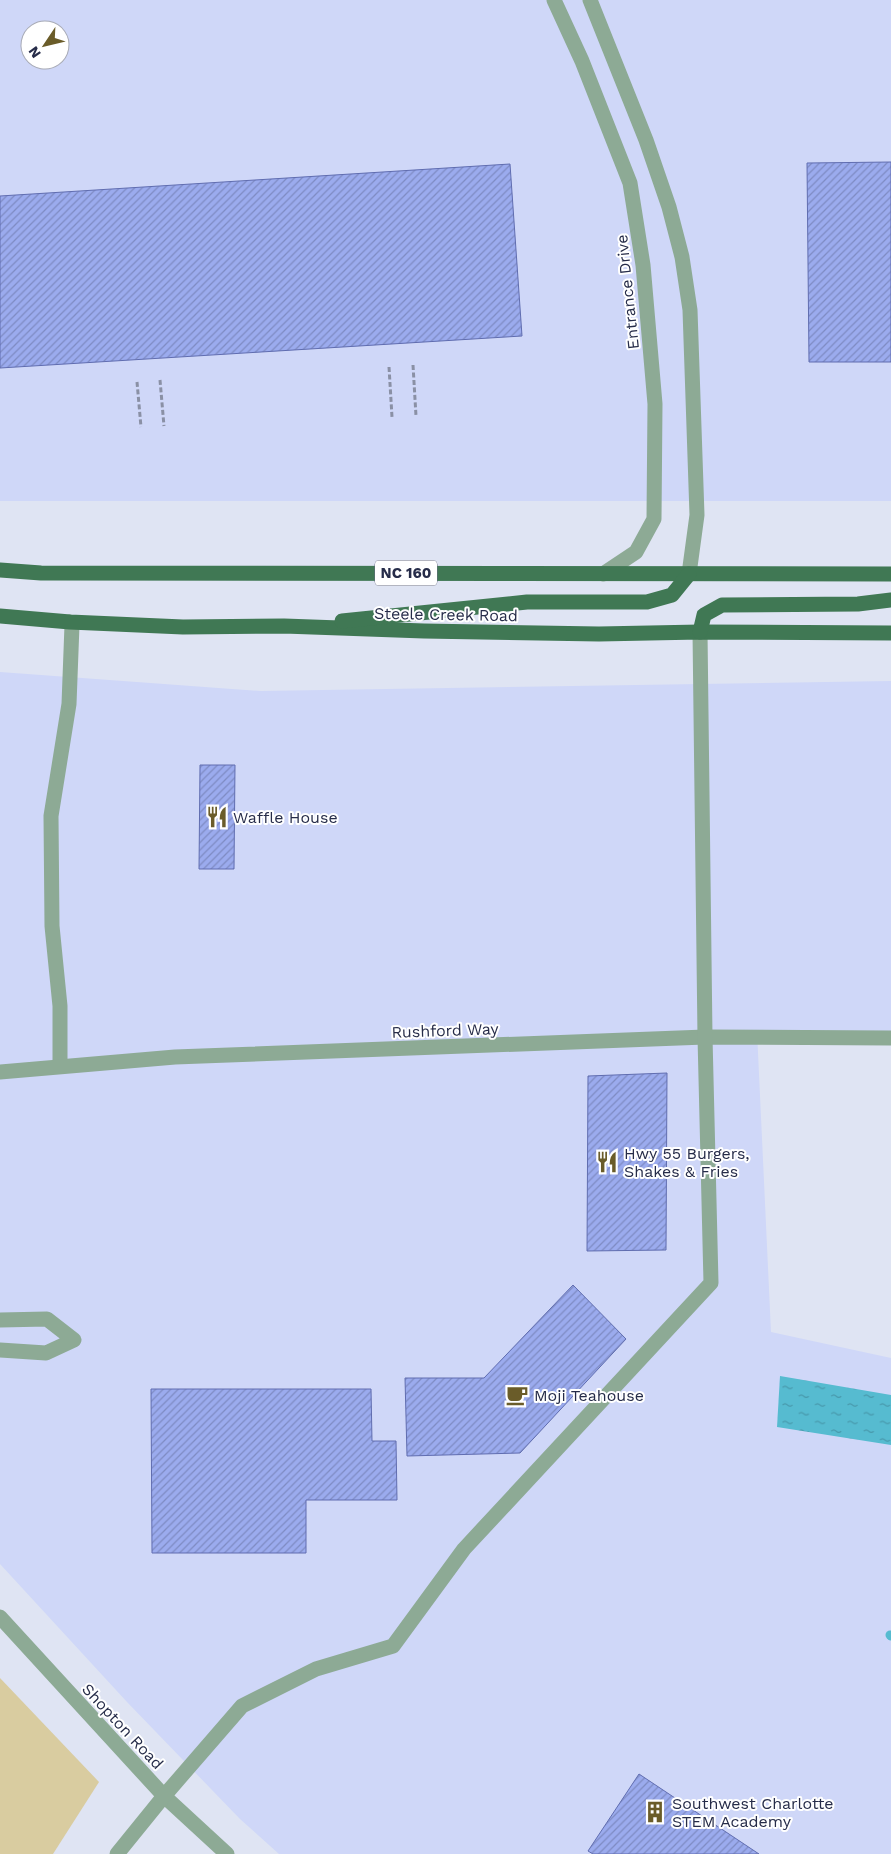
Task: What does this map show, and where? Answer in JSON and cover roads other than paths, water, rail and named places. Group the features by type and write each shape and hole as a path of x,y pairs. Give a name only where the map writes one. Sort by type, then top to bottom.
{"main road":[{"name":"NC 160","path":"0,570 41,573 891,574"},
{"path":"284,626 527,602 646,602 672,595 689,574"},
{"path":"700,632 704,615 722,605 858,604 891,600"},
{"name":"Steele Creek Road","path":"0,616 70,622 182,627 284,626 589,634 700,632 891,633"}],"street":[{"name":"Entrance Drive","path":"554,0 582,61 630,183 638,226 646,295 655,404 654,519 636,552 603,574"},
{"path":"590,0 646,140 670,207 682,257 690,310 697,515 689,574"},
{"path":"60,1066 60,1006 52,926 51,816 68,704 72,625 70,622"},
{"path":"117,1854 164,1796 242,1706 316,1669 393,1646 464,1549 711,1283 705,1037 700,632"},
{"name":"Rushford Way","path":"0,1072 175,1057 705,1037 891,1038"},
{"path":"0,1320 47,1319 74,1340 46,1354 0,1350"},
{"name":"Shopton Road","path":"0,1617 164,1796 227,1854"}],"water":[{"path":"780,1376 891,1395 891,1445 777,1427"}],"place":[{"name":"Waffle House","path":"217,817"},
{"name":"Hwy 55 Burgers, Shakes & Fries","path":"607,1162"},
{"name":"Moji Teahouse","path":"517,1395"},
{"name":"Southwest Charlotte STEM Academy","path":"655,1812"}]}
